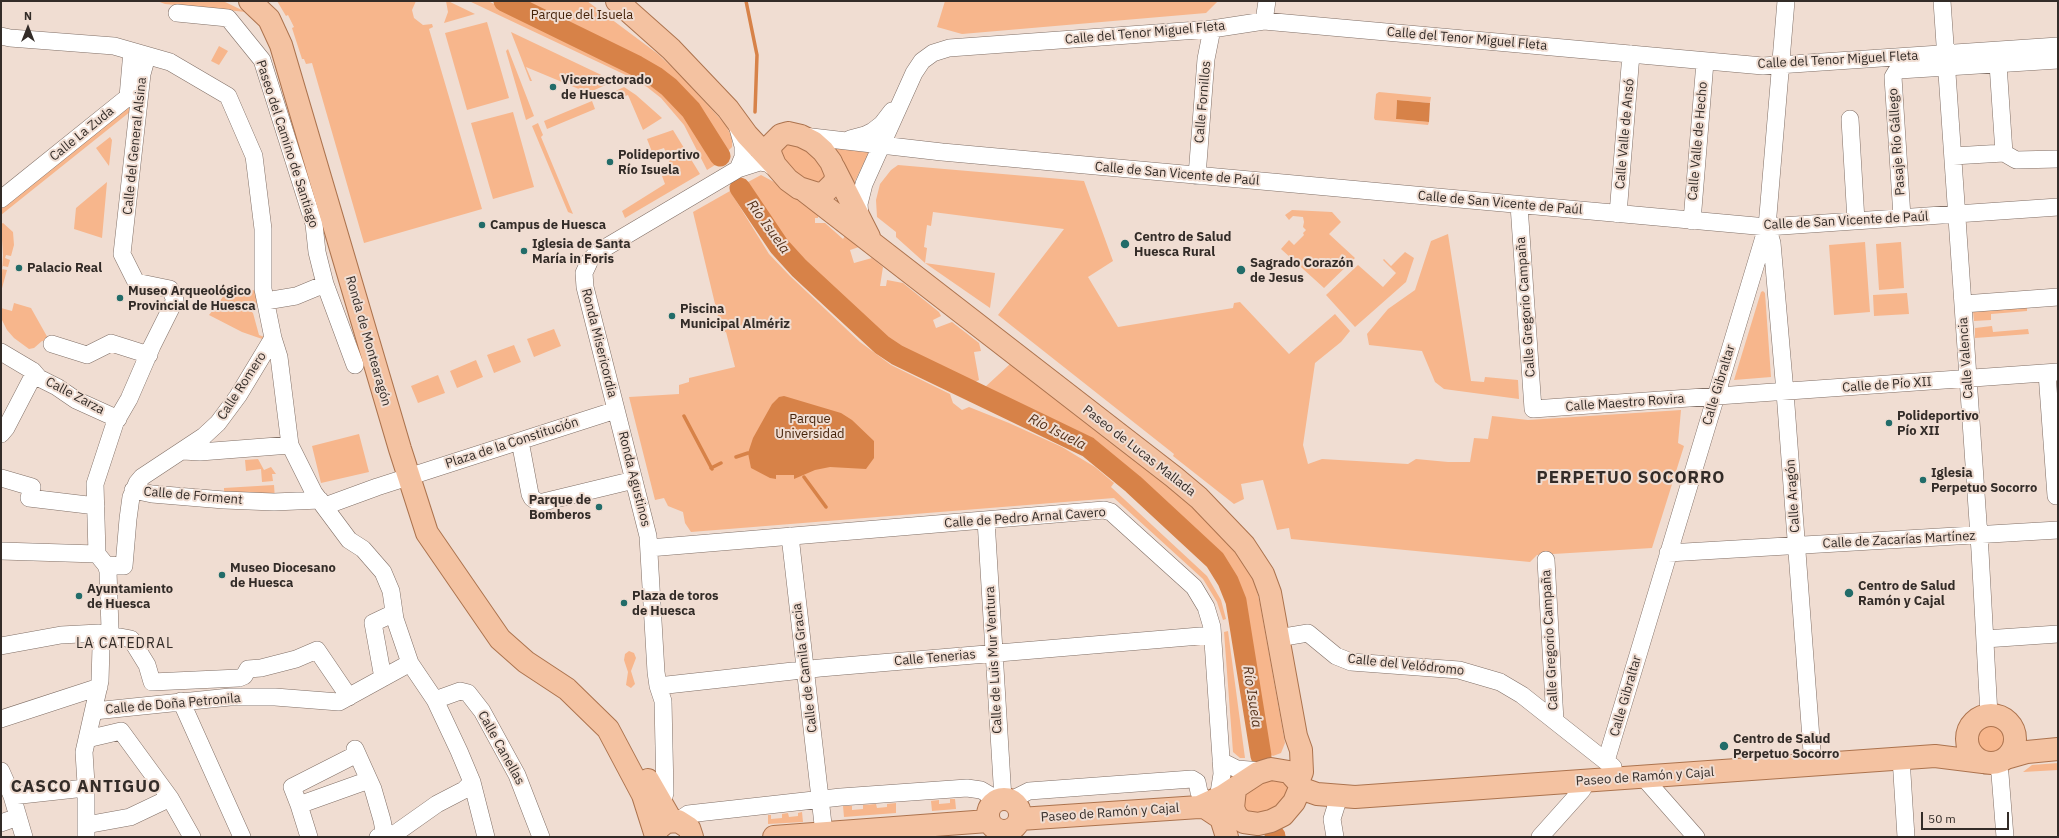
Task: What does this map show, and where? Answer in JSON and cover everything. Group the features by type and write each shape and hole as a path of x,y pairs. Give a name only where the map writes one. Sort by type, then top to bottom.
{"main road":[{"name":"Ronda de Montearagón","path":"250,1 269,19 282,45 408,477 427,533 500,640 526,662 567,689 600,719 612,735"},
{"path":"617,1 672,49 793,185 811,192 825,192 831,188 835,182 834,168 823,151 790,134 758,130 731,114"},
{"path":"777,168 770,153 772,145 790,134"},
{"name":"Paseo de Lucas Mallada","path":"834,168 866,232"},
{"name":"Paseo de Lucas Mallada","path":"811,192 866,232 1199,498 1244,545 1263,574 1270,593 1296,736 1303,759 1299,785"},
{"path":"2012,728 2015,737 2014,747 1995,761 1975,757 1969,750 1967,736 1970,727 1976,720 1989,715 2002,718 2012,728 2033,741 2058,740"},
{"path":"612,735 682,826"},
{"path":"612,735 643,795 656,836"},
{"name":"Paseo de Lucas Mallada","path":"1266,770 1288,758 1293,750 1296,736"},
{"name":"Paseo de Ramón y Cajal","path":"1935,756 1952,748 1967,736"},
{"name":"Paseo de Ramón y Cajal","path":"1008,815 1227,807 1265,823 1283,815 1346,800 1901,758 1935,756 1995,761 2021,753 2058,750"},
{"name":"Paseo de Ramón y Cajal","path":"1227,807 1266,770 1289,772 1299,785 1317,794 1346,800"},
{"name":"Paseo de Ramón y Cajal","path":"1283,815 1294,802 1299,785"},
{"path":"774,837 988,820 990,806 1008,815"},
{"path":"1227,807 1221,818 1228,837"},
{"path":"656,836 661,825 682,826"}],"street":[{"path":"1264,20 1267,1"},
{"name":"Calle Gibraltar","path":"1606,761 1767,227 1786,1"},
{"name":"Calle Valencia","path":"1942,1 1979,535 1989,715"},
{"name":"Paseo del Camino de Santiago","path":"177,13 228,18 262,60 314,224 317,252 325,284 355,365"},
{"name":"Calle del Tenor Miguel Fleta","path":"832,140 851,139 873,131 884,121 901,98 922,61 933,53 949,48 1212,28 1264,20 1705,62 1763,66 1947,61 2058,46"},
{"name":"Calle Fornillos","path":"1197,176 1206,59 1212,28"},
{"path":"1,36 114,46 170,62 228,96 254,156 263,229 263,290 273,338 279,357 290,445 314,493 349,540 363,549 383,572 391,591 394,613 410,663 435,700 472,782 486,837"},
{"name":"Calle La Zuda","path":"1,199 128,98 140,53"},
{"name":"Calle del General Alsina","path":"140,53 142,74 122,254 136,282 170,289 175,300 148,357"},
{"name":"Calle Valle de Ansó","path":"1618,214 1631,54"},
{"path":"1947,61 1998,64 2058,60"},
{"name":"Pasaje Río Gállego","path":"1902,217 1894,74 1899,70 1947,61"},
{"name":"Calle Valle de Hecho","path":"1692,220 1705,62"},
{"path":"1998,64 2004,153"},
{"name":"Calle del Tenor Miguel Fleta","path":"866,232 859,204 870,169 883,144 901,98"},
{"path":"731,114 743,146 743,157 738,169"},
{"path":"1850,119 1856,220"},
{"name":"Calle de San Vicente de Paúl","path":"790,134 942,152 1767,227 2058,207"},
{"name":"Ronda Misericordia","path":"616,410 585,286 584,273 587,265 598,252 738,169 774,137 790,134"},
{"name":"Calle de San Vicente de Paúl","path":"811,192 834,195 847,192 860,184 870,169 879,160 896,153 942,152"},
{"path":"1953,156 2004,153 2016,160 2058,159"},
{"name":"Ronda Misericordia","path":"738,169 760,162 767,163 777,168"},
{"name":"Calle Gregorio Campaña","path":"1519,205 1534,409"},
{"name":"Calle Aragón","path":"1767,227 1772,243 1776,281 1813,765"},
{"path":"1750,283 1755,276 1762,274 1771,275 1776,281"},
{"path":"266,301 296,296 325,284"},
{"path":"1963,304 2058,297"},
{"name":"Calle Romero","path":"134,490 142,477 183,451 204,436 218,423 238,396 273,338"},
{"path":"52,344 87,355 111,343 148,357 118,419 95,484 100,558 110,628 101,647 99,684 84,752 86,831 130,817 170,798"},
{"name":"Calle Zarza","path":"1,352 33,371 39,378 57,386 76,400 118,419"},
{"path":"1,434 6,428 32,378 33,371"},
{"path":"2052,372 2056,496"},
{"name":"Calle de Pío XII","path":"1716,398 2052,372"},
{"name":"Calle Maestro Rovira","path":"1534,409 1716,398"},
{"name":"Plaza de la Constitución","path":"322,503 616,410"},
{"name":"Ronda Agustinos","path":"616,410 648,536 658,686 663,701 665,793 682,826"},
{"path":"520,441 530,494 532,498 540,503 634,480"},
{"path":"183,451 214,451 290,445"},
{"path":"1,478 32,487 29,498 96,506"},
{"name":"Calle de Forment","path":"100,558 124,566 128,519 134,490 152,494 224,500 322,503"},
{"name":"Calle de Pedro Arnal Cavero","path":"648,548 1104,510 1111,512 1194,587 1206,607 1212,635 1222,774 1227,807"},
{"name":"Calle de Luis Mur Ventura","path":"986,520 994,653 1008,815"},
{"name":"Calle de Zacarías Martínez","path":"1668,553 2058,530"},
{"name":"Calle de Camila Gracia","path":"790,536 824,833"},
{"path":"1,551 100,558"},
{"name":"Calle Gregorio Campaña","path":"1546,560 1554,721"},
{"path":"383,678 373,623 394,613"},
{"name":"Calle del Velódromo","path":"1278,638 1308,633 1336,656 1351,662 1469,672 1500,682 1522,694 1606,761 1636,778 1696,837"},
{"path":"1985,639 2058,634"},
{"path":"1,646 61,635 107,635 131,639 147,665 152,682 239,678 244,676 248,669 261,668 296,659 317,650 349,697"},
{"name":"Calle Tenerias","path":"658,686 805,669 1212,635"},
{"name":"Calle de Doña Petronila","path":"94,711 181,701 252,697 340,702 410,663"},
{"path":"1,719 99,684"},
{"name":"Calle Canellas","path":"435,700 460,691 468,693 482,711 517,775 541,837"},
{"path":"181,701 242,837"},
{"path":"87,739 121,731 170,798 192,837"},
{"path":"309,837 292,787 356,751 369,780 382,820 381,836 396,833 437,804 464,790 472,782"},
{"path":"1901,758 1906,837"},
{"path":"1221,761 1237,769 1266,770"},
{"name":"Calle de Pedro Arnal Cavero","path":"1221,761 1226,772 1227,807"},
{"path":"1995,761 2000,774 2005,837"},
{"path":"1,771 12,796 24,837"},
{"path":"299,805 369,780"},
{"path":"1540,837 1574,799 1587,781"},
{"path":"12,796 85,788"},
{"path":"682,826 688,814 821,800 974,788 984,791 1008,815"},
{"path":"1335,837 1332,819 1346,800"},
{"path":"1,823 18,817"}],"green space":[{"path":"157,1 223,1 246,12 165,4"},
{"path":"277,1 416,1 412,10 414,18 423,25 432,24 433,27 429,29 482,209 364,243 312,63 306,64 304,59 302,59 292,28 294,27 288,15 286,16"},
{"path":"446,1 475,14 444,23 448,12"},
{"path":"469,1 488,1 650,82 665,92 692,123 715,165 707,170 684,125 661,98 647,87 632,78"},
{"name":"Parque del Isuela","path":"521,1 587,1 658,54 682,77 725,124 732,137 732,147 726,153 697,105 674,81 660,71 641,59"},
{"path":"945,1 1218,1 1206,13 962,34 937,27"},
{"path":"487,22 509,98 467,110 445,33"},
{"path":"511,32 614,81 575,99 586,92 526,67 532,81 530,81"},
{"path":"219,46 228,51 219,65 211,61"},
{"path":"508,49 534,116 526,120 506,51"},
{"path":"624,87 636,95 662,118 643,130 628,95 620,98 618,95 606,100 607,95"},
{"path":"1379,92 1431,97 1430,103 1397,100 1396,119 1429,122 1428,125 1375,120 1376,94"},
{"path":"132,101 131,111 1,215 1,205"},
{"path":"592,101 595,109 547,129 544,121"},
{"path":"513,112 534,187 493,199 471,123"},
{"path":"538,123 543,135 541,137 573,214 568,212 532,126"},
{"path":"673,130 700,174 625,218 622,211 665,184 662,176 673,171 664,148 652,152 647,139"},
{"path":"110,137 112,140 109,166 96,148"},
{"path":"799,142 828,170 823,187 792,176 777,147 780,143"},
{"path":"829,148 871,149 854,183 848,182"},
{"path":"898,165 1084,181 1113,261 1088,277 1118,327 1233,308 1234,303 1240,302 1289,354 1335,314 1350,331 1341,342 1315,363 1303,445 1308,464 1322,459 1408,464 1416,459 1448,462 1470,462 1474,438 1488,439 1492,416 1528,420 1681,410 1678,443 1684,446 1652,548 1537,555 1530,562 1291,539 1289,528 1277,530 1263,480 1241,484 1244,499 1234,504 1173,456 1174,454 998,315 1064,229 933,212 931,226 927,225 924,247 927,248 925,263 896,237 896,232 877,217 876,200 880,184 891,170"},
{"path":"761,175 776,183 818,215 818,218 815,218 815,223 825,223 843,239 845,236 859,247 850,250 854,263 872,258 883,267 880,286 886,286 887,280 903,283 939,312 941,316 933,320 936,328 952,322 979,343 981,351 974,352 979,380 973,383 901,348 873,327 804,263 785,241 748,182"},
{"path":"107,182 102,238 74,229 76,208"},
{"name":"Parque Universidad","path":"730,191 769,254 790,276 860,342 891,365 950,394 953,403 962,410 969,407 1062,447 1095,467 1114,483 1111,487 1207,576 1221,600 1226,619 1223,620 1217,602 1203,579 1114,498 691,532 685,523 683,512 668,506 664,498 655,500 629,397 679,394 679,385 689,382 689,378 735,367 726,332 722,333 693,212"},
{"path":"1292,210 1332,212 1341,222 1329,234 1355,258 1324,288 1281,249 1289,240 1294,245 1304,235 1303,233 1306,230 1303,227 1303,217 1293,216 1289,220 1285,215"},
{"path":"3,223 13,232 14,245 11,256 6,255 5,258 10,260 8,267 3,266 2,268 3,255 1,224"},
{"path":"1448,234 1471,381 1484,382 1485,377 1518,380 1519,399 1444,389 1435,382 1422,351 1369,345 1367,334 1388,309 1415,290 1431,241"},
{"path":"1865,242 1870,312 1834,315 1829,245"},
{"path":"1901,242 1904,288 1879,290 1876,244"},
{"path":"1405,252 1414,258 1406,282 1355,327 1326,295 1358,265 1383,287 1396,273 1383,260 1384,259 1391,266"},
{"path":"925,263 995,273 990,308"},
{"path":"2,269 7,270 1,292"},
{"path":"230,287 259,291 258,307 253,302 248,301 217,305"},
{"path":"1763,291 1765,293 1771,377 1734,380 1761,292"},
{"path":"1907,293 1909,314 1874,316 1873,295"},
{"path":"14,303 31,308 49,340 42,341 34,348 29,349 14,338 7,330 1,318 1,308 12,311"},
{"path":"2027,307 2027,311 1991,314 1991,320 1974,321 1973,311"},
{"path":"247,308 253,313 259,335 267,338 268,341 242,332 209,315 213,310"},
{"path":"1992,326 1993,332 2028,329 2029,334 1975,338 1975,328"},
{"path":"554,329 561,346 534,357 527,339"},
{"path":"514,345 521,362 494,373 487,355"},
{"path":"476,360 483,377 457,388 450,371"},
{"path":"1010,364 1192,505 1236,552 1255,583 1260,604 1285,743 1281,753 1273,756 1270,754 1244,599 1236,577 1221,554 1140,479 1092,441 984,388"},
{"path":"438,375 445,393 418,403 411,386"},
{"path":"359,434 369,472 321,483 312,446"},
{"path":"258,459 264,470 271,467 276,474 272,474 273,481 262,482 261,469 246,471 245,460"},
{"path":"274,485 275,499 224,495 224,488"},
{"path":"1228,631 1245,758 1240,758 1233,752 1224,632"},
{"path":"629,651 634,653 636,658 631,671 635,684 631,688 626,685 628,672 624,660 625,654"},
{"path":"1991,724 2002,728 2006,739 2002,750 1991,754 1980,750 1976,739 1980,728"},
{"path":"2058,763 2058,770 2023,772 2032,765"},
{"path":"1279,779 1288,786 1289,791 1277,806 1267,812 1252,814 1244,809 1243,799 1249,791 1263,782"},
{"path":"950,799 955,799 956,809 932,811 931,801 939,800 939,804 950,803"},
{"path":"896,803 896,813 844,817 843,806 852,806 852,810 863,809 863,805 876,804 877,808 887,807 887,804"},
{"path":"802,812 803,822 768,824 768,815 771,815 771,819 782,818 782,814 788,813 789,817 798,816 798,813"}],"shaded area":[{"path":"1397,100 1430,103 1429,122 1396,119"},
{"path":"784,396 841,413 852,420 874,441 874,458 866,469 830,467 815,470 794,479 794,475 776,475 776,479 770,478 751,468 748,453 753,438 772,404 779,397"}],"waterway":[{"name":"Río Isuela","path":"504,1 637,66 656,77 669,87 691,110 720,156"},
{"path":"746,1 757,55 755,112"},
{"name":"Río Isuela","path":"740,188 779,246 799,268 882,345 897,355 1088,447 1133,484 1215,560 1228,581 1236,601 1261,756"},
{"path":"684,416 712,469"},
{"path":"736,457 748,453"},
{"path":"711,468 721,463"},
{"path":"804,477 826,507"}],"place":[{"name":"Vicerrectorado de Huesca","path":"553,87"},
{"name":"Polideportivo Río Isuela","path":"610,162"},
{"name":"Campus de Huesca","path":"482,225"},
{"name":"Centro de Salud Huesca Rural","path":"1125,244"},
{"name":"Iglesia de Santa María in Foris","path":"524,251"},
{"name":"Palacio Real","path":"19,268"},
{"name":"Sagrado Corazón de Jesus","path":"1241,270"},
{"name":"Museo Arqueológico Provincial de Huesca","path":"120,298"},
{"name":"Piscina Municipal Almériz","path":"672,316"},
{"name":"Polideportivo Pío XII","path":"1889,423"},
{"name":"Iglesia Perpetuo Socorro","path":"1923,480"},
{"name":"Parque de Bomberos","path":"599,507"},
{"name":"Museo Diocesano de Huesca","path":"222,575"},
{"name":"Centro de Salud Ramón y Cajal","path":"1849,593"},
{"name":"Ayuntamiento de Huesca","path":"79,596"},
{"name":"Plaza de toros de Huesca","path":"624,603"},
{"name":"Centro de Salud Perpetuo Socorro","path":"1724,746"}],"district":[{"name":"PERPETUO SOCORRO","path":"1631,478"},
{"name":"LA CATEDRAL","path":"125,644"},
{"name":"CASCO ANTIGUO","path":"86,787"}]}
